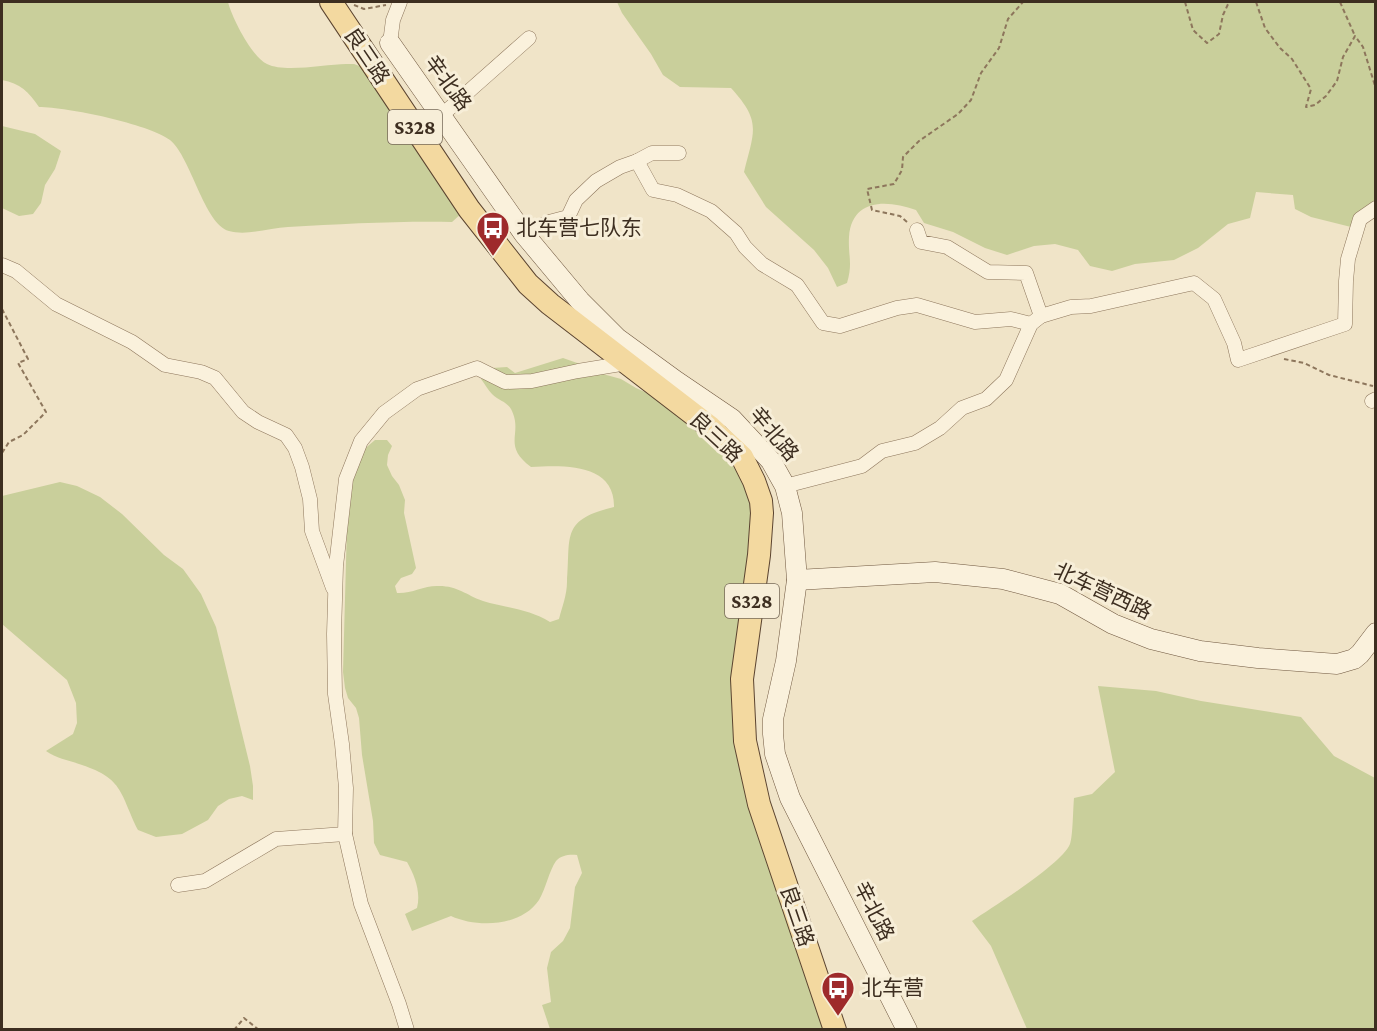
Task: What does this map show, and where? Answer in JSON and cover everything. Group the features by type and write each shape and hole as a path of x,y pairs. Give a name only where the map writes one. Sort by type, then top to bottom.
{"main road":[{"name":"良三路","path":"331,2 469,209 528,284 550,304 710,427 734,449 749,470 761,501 762,513 759,555 742,679 745,741 759,804 834,1029"}],"street":[{"path":"390,43 393,20 400,2"},
{"path":"442,115 529,38"},
{"name":"辛北路","path":"390,43 524,234 580,301 617,338 732,419 771,460 785,486 792,513 797,580 786,661 772,734 775,754 790,798 907,1029"},
{"path":"524,234 549,222 568,217 576,200 596,181 620,166 652,153 679,153"},
{"path":"637,161 653,190 677,195 711,211 736,233 745,247 762,264 797,285 823,322 840,326 897,308 917,306 975,322 1011,319 1036,320 1071,307 1091,306 1194,283 1215,299 1234,343 1238,360 1345,324 1348,259 1360,219 1376,208"},
{"path":"785,486 862,466 882,452 915,443 940,428 962,408 986,399 1006,380 1036,320 1026,273 988,272 947,247 921,242 918,230"},
{"path":"2,265 16,271 56,304 132,342 165,365 201,372 215,378 243,412 286,435 295,448 302,467 310,499 312,531 335,592"},
{"path":"407,1029 361,904 345,834 346,788 335,694 335,592 346,479 361,441 384,413 417,389 477,368 506,382 532,381 578,370 627,363"},
{"name":"北车营西路","path":"797,580 935,572 1003,579 1060,594 1113,624 1151,639 1200,651 1258,658 1337,664 1354,659 1376,633"},
{"path":"178,885 205,882 276,838 345,834"}],"path":[{"path":"346,2 364,9 400,2"},
{"path":"918,230 900,216 872,210 867,189 894,184 902,170 903,157 919,141 958,114 971,100 981,73 999,48 1008,19 1023,2"},
{"path":"1185,2 1193,30 1207,44 1219,34 1229,2"},
{"path":"1256,2 1265,28 1280,48 1292,59 1311,89 1306,107 1315,105 1326,96 1337,81 1343,57 1355,36"},
{"path":"1341,2 1355,36 1363,47 1376,89"},
{"path":"2,309 28,359 18,363 46,412 23,435 9,442 2,453"},
{"path":"1262,353 1304,363 1329,375 1376,387"},
{"path":"234,1029 243,1018 259,1029"}],"green space":[{"path":"2,2 228,2 249,46 267,64 284,68 346,64 362,67 462,213 452,222 288,227 243,233 229,231 220,226 212,216 185,160 170,140 145,128 127,123 68,110 39,107 24,89 2,80"},
{"path":"617,2 1375,2 1375,200 1368,208 1359,229 1311,217 1295,209 1293,195 1256,192 1250,218 1228,224 1198,248 1174,260 1135,264 1112,271 1090,266 1078,250 1055,244 1034,246 1007,255 985,248 953,232 924,223 916,210 894,205 873,205 857,215 852,224 849,237 849,276 847,283 837,287 828,268 814,250 766,207 744,172 753,127 748,110 741,100 731,88 680,87 663,75"},
{"path":"2,126 35,134 61,151 55,169 45,185 41,203 33,214 19,216 2,208"},
{"path":"563,358 592,371 621,379 656,397 722,453 744,482 751,501 752,517 735,675 829,1029 550,1029 542,1005 551,1002 547,968 551,952 563,941 570,928 575,887 582,873 577,855 566,855 556,861 539,900 521,916 498,923 486,923 451,916 412,931 405,914 417,908 418,890 412,873 407,862 380,855 374,843 359,718 356,708 348,698 343,672 347,525 354,470 362,451 375,440 387,440 392,446 387,465 405,500 404,513 416,568 412,574 401,578 395,586 397,593 446,586 483,601 534,614 550,622 559,619 566,592 569,541 572,532 576,524 584,518 614,507 612,493 606,482 597,474 585,470 558,466 531,467 517,452 511,409 492,394 481,379 492,368 507,367 515,373"},
{"path":"60,482 77,486 100,497 122,514 164,555 183,569 201,594 216,627 250,766 253,800 242,796 229,799 218,806 208,820 182,834 156,837 138,830 119,789 113,782 96,770 59,758 46,751 73,734 77,723 76,703 67,680 2,624 2,496"},
{"path":"1098,686 1156,691 1201,701 1301,717 1334,756 1375,778 1375,1029 1027,1029 991,946 972,921 1026,885 1064,852 1071,840 1074,798 1092,794 1115,772"}],"place":[{"name":"北车营七队东","path":"493,257"},
{"name":"北车营","path":"838,1017"}]}
